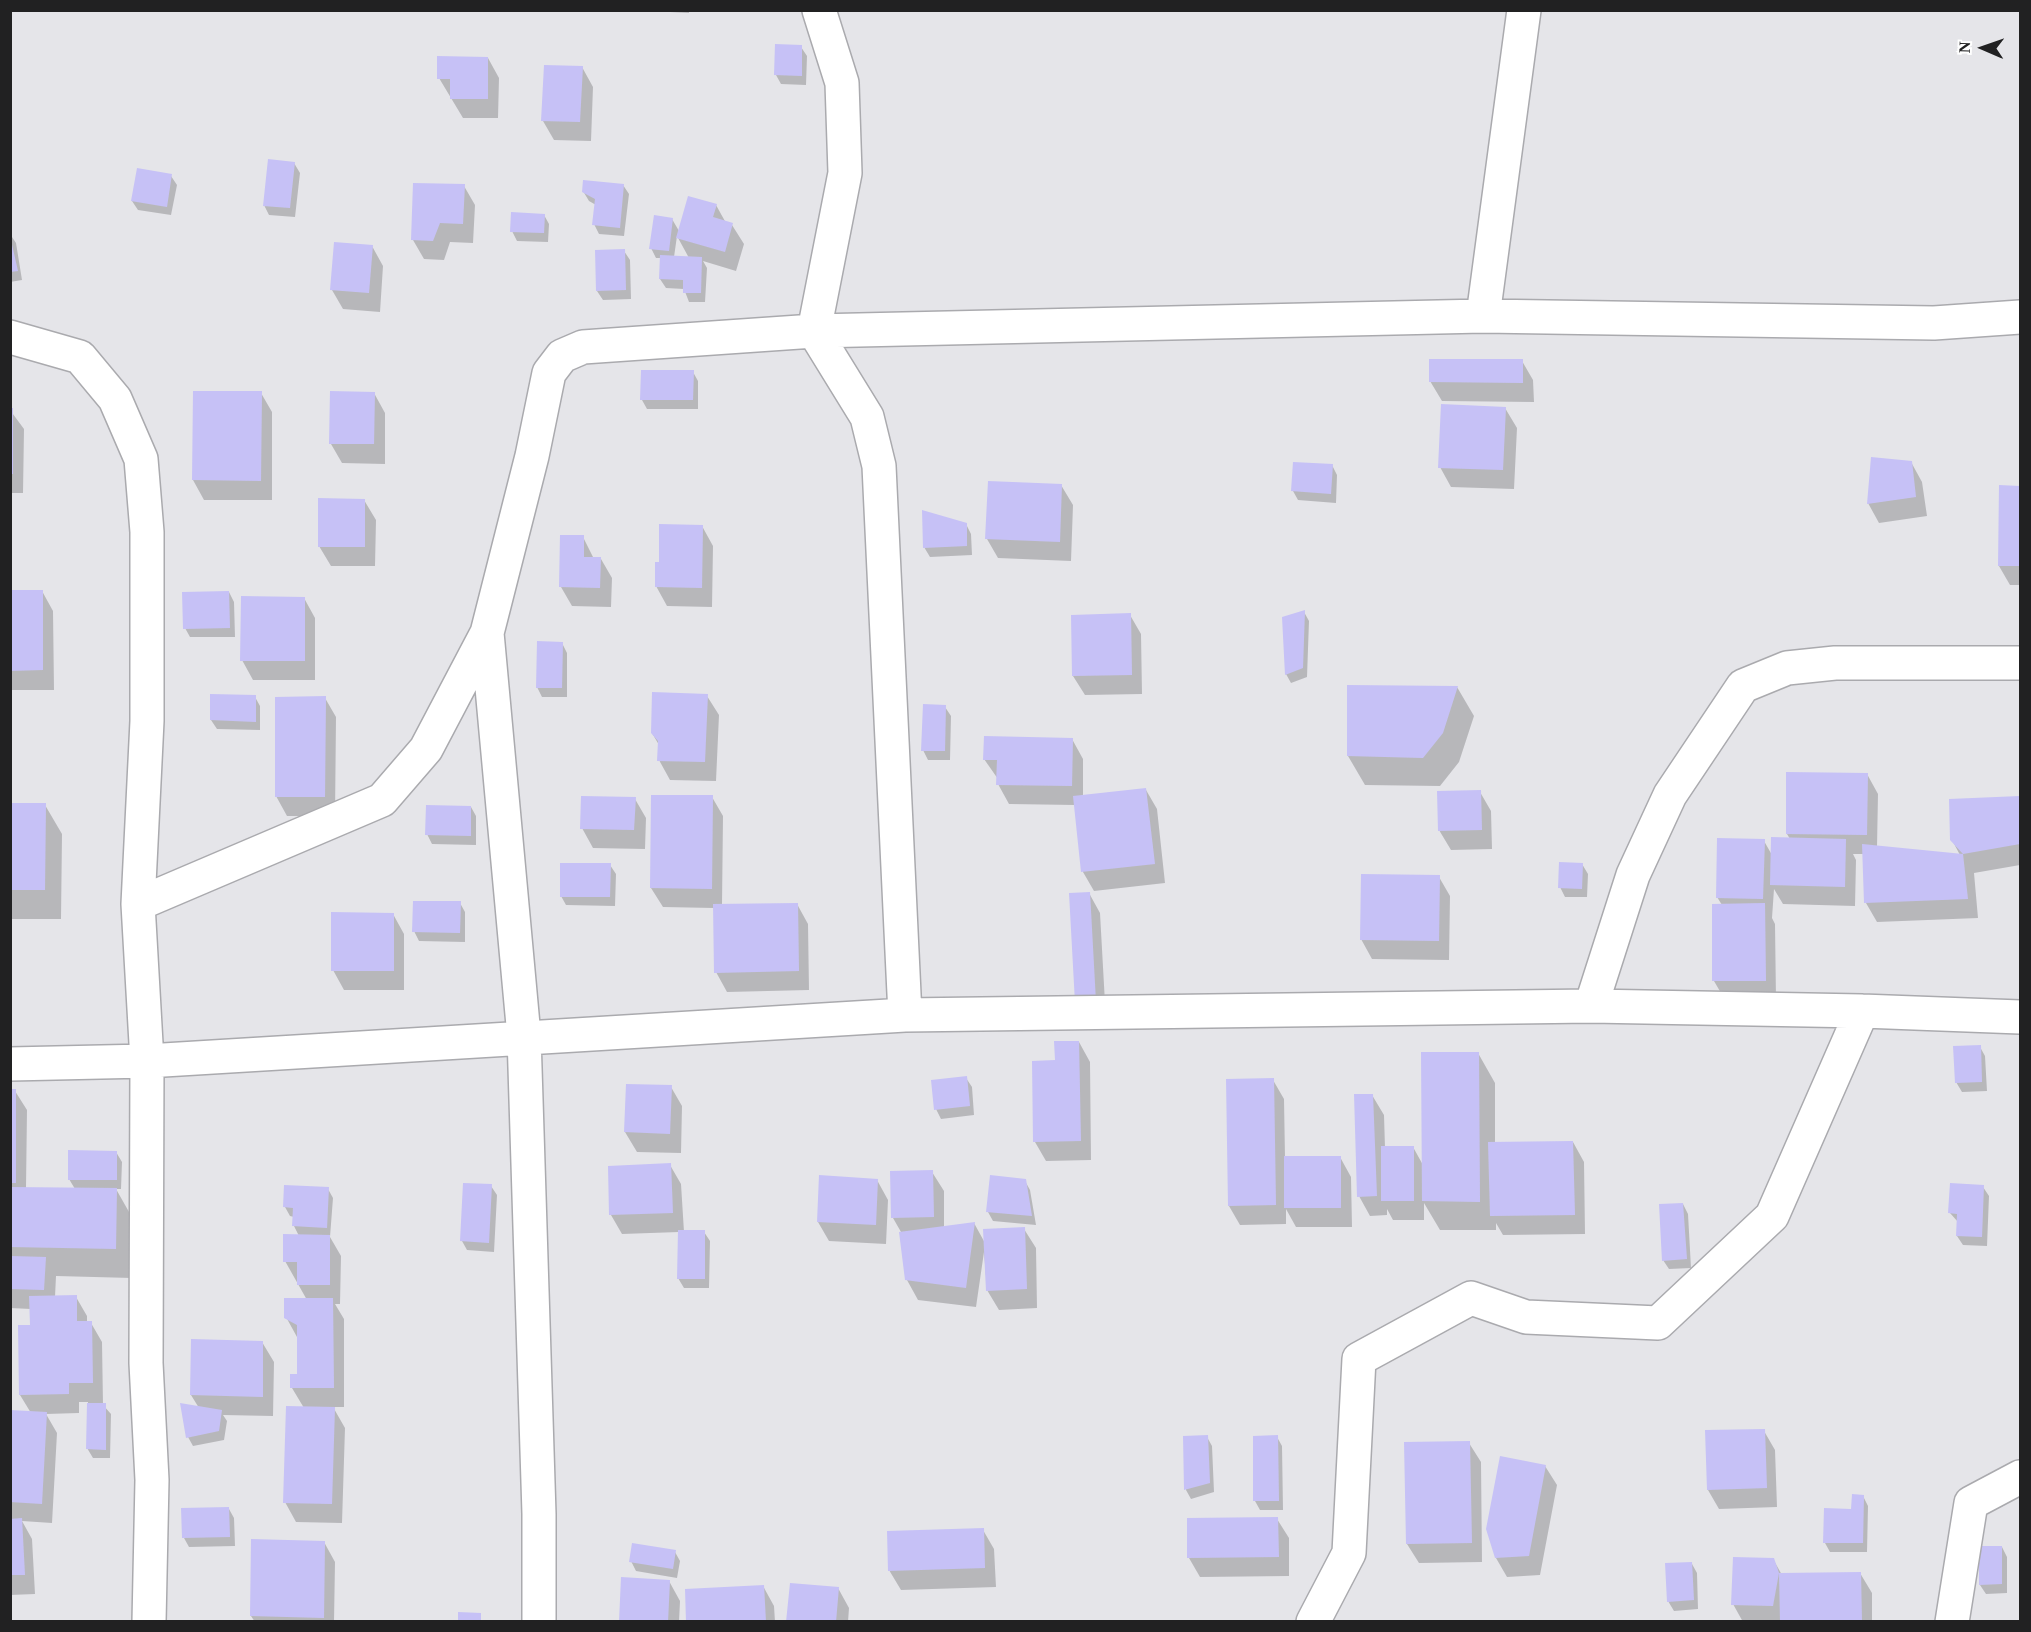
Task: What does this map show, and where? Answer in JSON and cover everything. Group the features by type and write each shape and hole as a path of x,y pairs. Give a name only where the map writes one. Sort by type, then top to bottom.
{"street":[{"path":"819,10 842,83 845,173 814,331 867,417 879,466 905,1015"},
{"path":"1483,316 1524,10"},
{"path":"138,904 382,800 426,749 487,633 532,456 549,373 562,356 583,347 814,331 1483,316 1934,323 2020,317"},
{"path":"10,337 80,357 115,399 141,459 147,532 147,721 138,904 147,1061 146,1363 152,1480 149,1622"},
{"path":"487,633 524,1036 538,1491 539,1622"},
{"path":"1591,1006 1633,875 1670,795 1743,686 1787,668 1835,663 2020,663"},
{"path":"10,1064 147,1061 524,1036 905,1015 1591,1006 1862,1011 2020,1017"},
{"path":"1313,1622 1349,1553 1359,1359 1471,1298 1526,1317 1658,1323 1772,1216 1862,1011"},
{"path":"1952,1622 1971,1503 2020,1477"}],"building":[{"path":"775,44 802,45 802,76 774,75"},
{"path":"437,56 488,57 488,99 450,99 450,79 437,79"},
{"path":"544,65 583,66 580,122 541,121"},
{"path":"268,159 295,162 290,208 263,206"},
{"path":"137,168 172,174 167,207 131,201"},
{"path":"583,180 624,184 620,228 592,225 595,199 582,192"},
{"path":"413,183 465,184 463,224 440,223 433,241 411,240"},
{"path":"688,196 717,204 713,217 733,223 725,252 676,238"},
{"path":"511,212 545,214 544,233 510,232"},
{"path":"654,215 673,218 669,251 649,249"},
{"path":"10,236 18,271 10,272"},
{"path":"334,242 373,245 369,293 330,290"},
{"path":"625,249 626,290 596,291 595,250"},
{"path":"660,255 702,257 701,293 683,293 683,280 659,279"},
{"path":"1429,359 1523,359 1523,383 1429,382"},
{"path":"641,370 694,370 693,400 640,400"},
{"path":"193,391 262,391 261,481 192,480"},
{"path":"330,391 375,392 374,444 329,444"},
{"path":"1441,404 1506,407 1503,470 1438,468"},
{"path":"10,408 13,408 13,474 10,474"},
{"path":"1871,457 1912,461 1916,497 1867,504"},
{"path":"1293,462 1333,464 1331,494 1291,491"},
{"path":"988,481 1062,484 1060,542 985,539"},
{"path":"1999,485 2020,486 2020,566 1998,566"},
{"path":"318,498 365,499 365,547 318,547"},
{"path":"922,510 967,523 967,546 923,548"},
{"path":"659,524 703,525 702,588 655,587 655,562 659,562"},
{"path":"560,535 584,535 584,557 601,557 600,588 559,587"},
{"path":"10,590 43,590 43,670 10,671"},
{"path":"229,591 230,628 183,629 182,592"},
{"path":"241,596 305,597 305,661 240,661"},
{"path":"1305,610 1303,668 1285,675 1282,617"},
{"path":"1131,613 1132,675 1072,676 1071,615"},
{"path":"537,641 563,642 562,688 536,688"},
{"path":"1347,685 1458,686 1443,733 1423,758 1347,756"},
{"path":"652,692 708,694 705,762 657,761 658,741 651,733"},
{"path":"210,694 256,695 256,722 210,720"},
{"path":"326,696 325,797 275,797 275,697"},
{"path":"923,704 946,705 945,751 921,751"},
{"path":"984,736 1073,738 1072,786 996,785 997,760 983,760"},
{"path":"1786,772 1868,773 1867,835 1786,834"},
{"path":"1146,788 1155,864 1081,872 1073,796"},
{"path":"1481,790 1482,830 1438,831 1437,791"},
{"path":"651,795 713,795 712,889 650,888"},
{"path":"581,796 636,797 634,830 580,829"},
{"path":"2020,796 2020,844 1963,854 1950,840 1949,799"},
{"path":"10,803 46,803 45,890 10,890"},
{"path":"426,805 471,806 471,836 425,835"},
{"path":"1771,837 1846,839 1845,887 1770,885"},
{"path":"1717,838 1765,839 1763,899 1716,898"},
{"path":"1862,844 1963,854 1968,899 1864,903"},
{"path":"1559,862 1583,863 1582,889 1558,888"},
{"path":"560,863 611,863 610,897 560,897"},
{"path":"1361,874 1440,875 1439,941 1360,940"},
{"path":"1090,892 1096,1002 1075,1003 1069,893"},
{"path":"413,901 461,901 460,933 412,932"},
{"path":"798,903 799,971 714,973 713,904"},
{"path":"1765,903 1766,981 1712,981 1712,904"},
{"path":"331,912 394,913 394,971 331,971"},
{"path":"1054,1041 1079,1041 1081,1141 1033,1142 1032,1061 1055,1060"},
{"path":"1981,1045 1982,1082 1955,1083 1953,1046"},
{"path":"1421,1052 1479,1052 1480,1202 1422,1201"},
{"path":"967,1076 970,1106 934,1110 931,1080"},
{"path":"1274,1078 1276,1205 1228,1206 1226,1079"},
{"path":"626,1084 672,1085 670,1134 624,1132"},
{"path":"10,1089 16,1089 16,1183 10,1183"},
{"path":"1354,1094 1373,1094 1377,1196 1357,1197"},
{"path":"1573,1141 1575,1215 1490,1216 1488,1142"},
{"path":"1381,1146 1414,1146 1414,1201 1381,1201"},
{"path":"68,1150 117,1151 117,1180 68,1180"},
{"path":"1284,1156 1341,1156 1341,1208 1284,1208"},
{"path":"671,1163 673,1213 609,1215 608,1166"},
{"path":"933,1170 934,1217 891,1218 890,1171"},
{"path":"819,1175 878,1179 876,1225 817,1222"},
{"path":"990,1175 1026,1179 1032,1216 986,1212"},
{"path":"463,1183 492,1184 489,1243 460,1241"},
{"path":"1950,1183 1984,1185 1982,1237 1956,1236 1957,1214 1948,1213"},
{"path":"284,1185 329,1187 327,1228 292,1226 293,1208 283,1207"},
{"path":"10,1187 117,1188 116,1249 10,1247"},
{"path":"1683,1203 1687,1259 1662,1261 1659,1204"},
{"path":"975,1222 966,1288 905,1280 899,1232"},
{"path":"1025,1227 1027,1289 986,1291 983,1229"},
{"path":"678,1230 705,1230 705,1279 677,1279"},
{"path":"283,1234 330,1235 330,1285 297,1285 297,1262 283,1262"},
{"path":"10,1256 46,1257 44,1290 10,1289"},
{"path":"77,1295 77,1321 92,1321 93,1383 69,1383 69,1394 19,1395 18,1325 30,1325 29,1296"},
{"path":"284,1298 333,1298 334,1388 290,1388 290,1374 297,1374 297,1325 284,1318"},
{"path":"191,1339 263,1341 263,1397 190,1395"},
{"path":"87,1403 106,1403 106,1450 86,1449"},
{"path":"180,1403 222,1410 219,1431 186,1438"},
{"path":"286,1406 335,1407 332,1504 283,1503"},
{"path":"10,1410 47,1412 42,1504 10,1502"},
{"path":"1765,1429 1767,1488 1707,1490 1705,1430"},
{"path":"1208,1435 1210,1483 1184,1490 1183,1436"},
{"path":"1278,1435 1279,1501 1253,1501 1253,1436"},
{"path":"1470,1441 1472,1543 1406,1544 1404,1442"},
{"path":"1500,1456 1546,1465 1529,1556 1495,1558 1486,1529"},
{"path":"1852,1494 1864,1495 1863,1543 1823,1543 1824,1508 1851,1509"},
{"path":"229,1507 230,1537 182,1538 181,1508"},
{"path":"1278,1517 1279,1557 1187,1558 1187,1518"},
{"path":"22,1518 25,1575 10,1575 10,1519"},
{"path":"984,1528 985,1568 888,1571 887,1531"},
{"path":"251,1539 325,1541 324,1618 250,1616"},
{"path":"632,1543 676,1550 673,1569 629,1562"},
{"path":"1979,1546 2002,1546 2002,1584 1979,1585"},
{"path":"1733,1557 1774,1558 1779,1573 1773,1606 1731,1605"},
{"path":"1692,1562 1694,1600 1667,1602 1665,1563"},
{"path":"1861,1572 1862,1622 1780,1622 1779,1573"},
{"path":"621,1577 670,1580 668,1622 619,1622"},
{"path":"790,1583 839,1587 836,1622 786,1622"},
{"path":"764,1585 766,1622 686,1622 685,1589"},
{"path":"458,1612 481,1613 481,1622 458,1622"}]}
